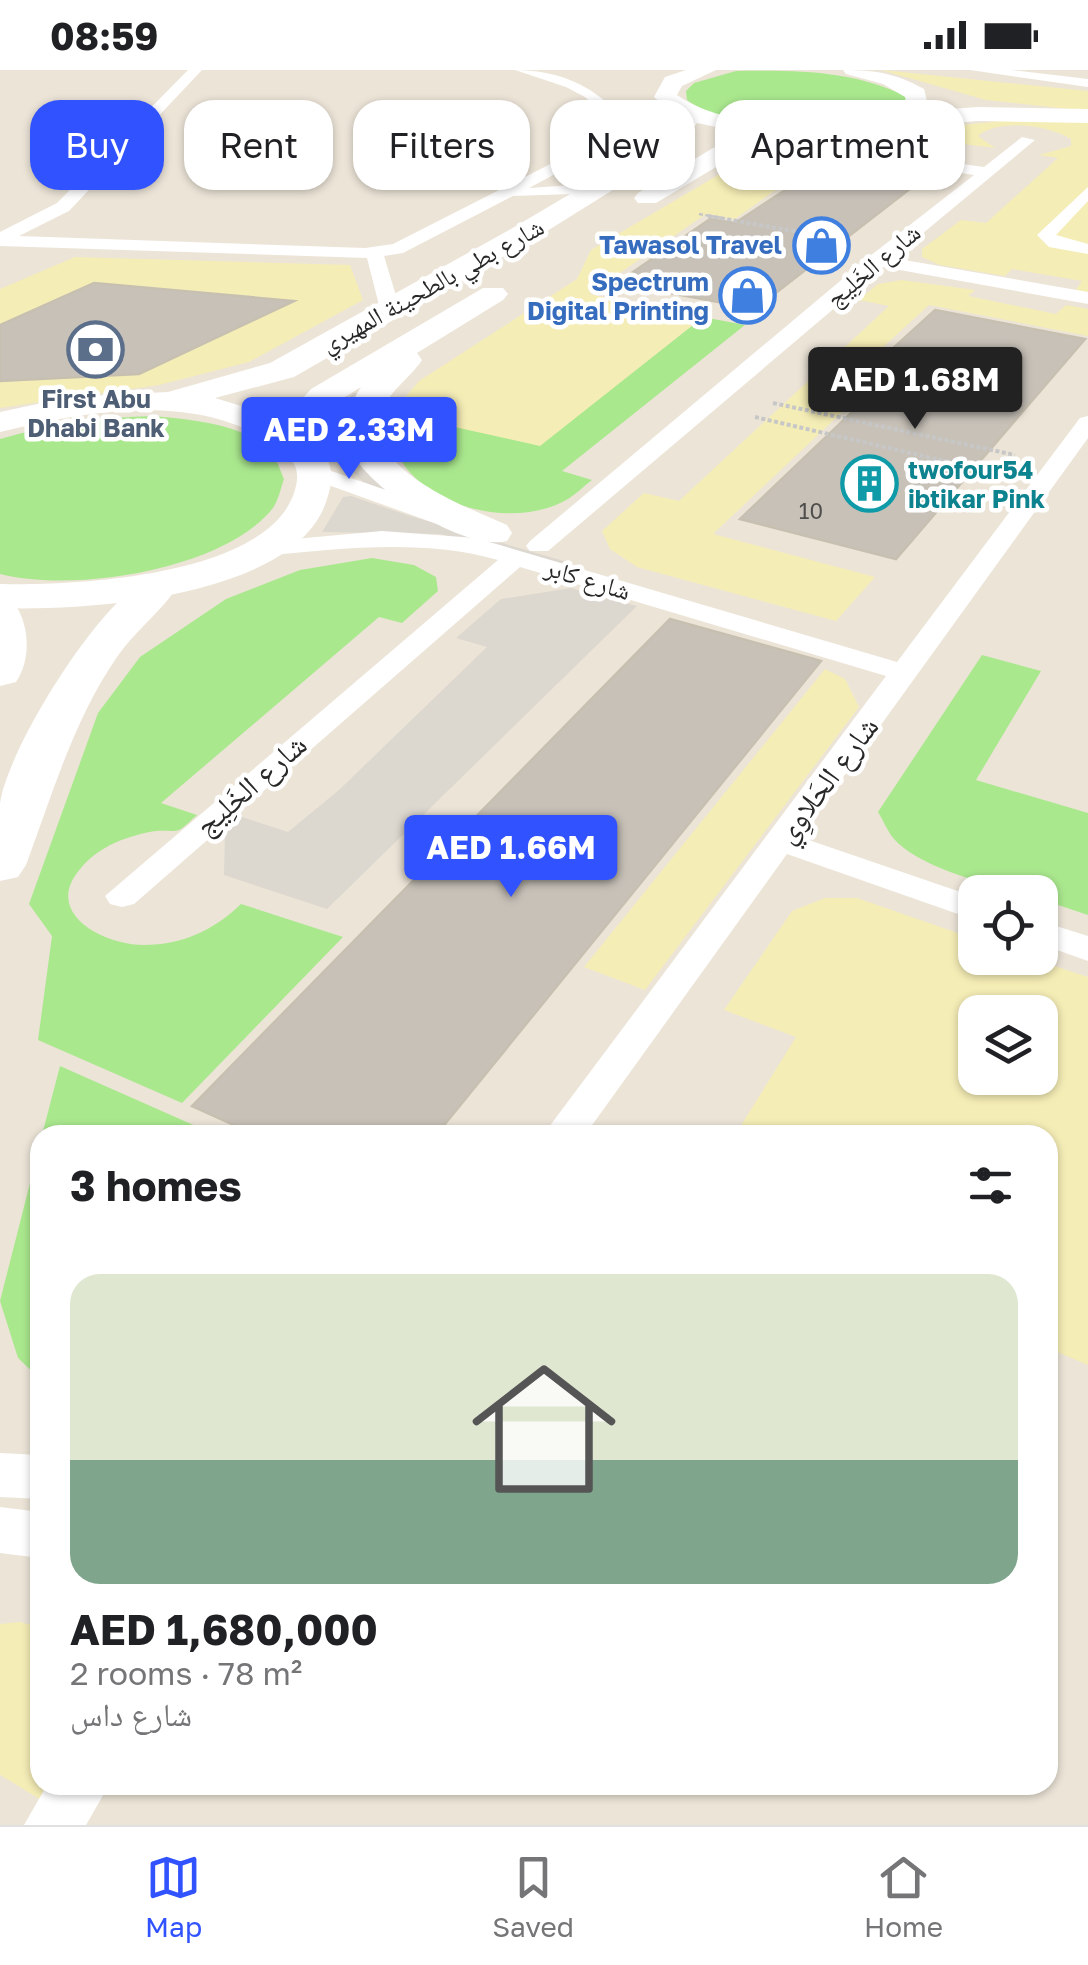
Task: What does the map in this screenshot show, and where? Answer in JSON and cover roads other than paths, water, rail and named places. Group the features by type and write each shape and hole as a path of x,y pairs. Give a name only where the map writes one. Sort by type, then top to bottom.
{"street":[{"path":"668,100 657,82 706,70"},
{"path":"853,70 910,89 1088,115"},
{"path":"910,89 918,100"},
{"path":"965,115 1088,115"},
{"path":"631,209 715,157"},
{"name":"شارع بطي بالطحينة المهيري","path":"143,402 205,393 282,370 598,190"},
{"name":"شارع بطي بالطحينة المهيري","path":"288,436 323,396 513,282"},
{"path":"452,318 382,379 365,406 362,433 373,460 401,488 516,545"},
{"path":"0,422 74,406 143,402 226,411 288,436 302,449 314,472 312,497 302,514 262,548 196,576 158,586 73,598 0,596"},
{"path":"0,865 76,682 112,631 158,586"},
{"path":"0,613 6,636 6,658 0,672"}],"lane":[{"path":"0,239 63,207 196,70"},
{"path":"0,239 374,253 403,246 604,141 614,126 612,115 590,94 572,84 522,70"},
{"path":"977,70 1088,83"},
{"name":"شارع الخَلِيج","path":"122,896 516,545 718,400 884,254 1027,140"},
{"path":"965,169 987,172"},
{"path":"546,172 550,173"},
{"path":"500,196 576,190"},
{"path":"1088,192 1046,234 1055,242 1088,250"},
{"path":"374,253 390,309"},
{"path":"884,254 1088,298"},
{"name":"شارع الحَلاوِي","path":"570,1125 1088,423"},
{"name":"شارع كابر","path":"314,472 516,545 912,664"},
{"name":"شارع كابر","path":"262,548 414,538 476,546 516,545"},
{"path":"781,841 958,904"},
{"path":"1058,938 1088,949"},
{"path":"0,1476 30,1477"},
{"path":"0,1530 30,1534"},
{"path":"52,1825 74,1795"}],"place":[{"name":"Tawasol Travel","path":"821,245"},
{"name":"Spectrum Digital Printing","path":"748,296"},
{"name":"First Abu Dhabi Bank","path":"96,350"},
{"name":"twofour54 ibtikar Pink","path":"869,484"}]}
